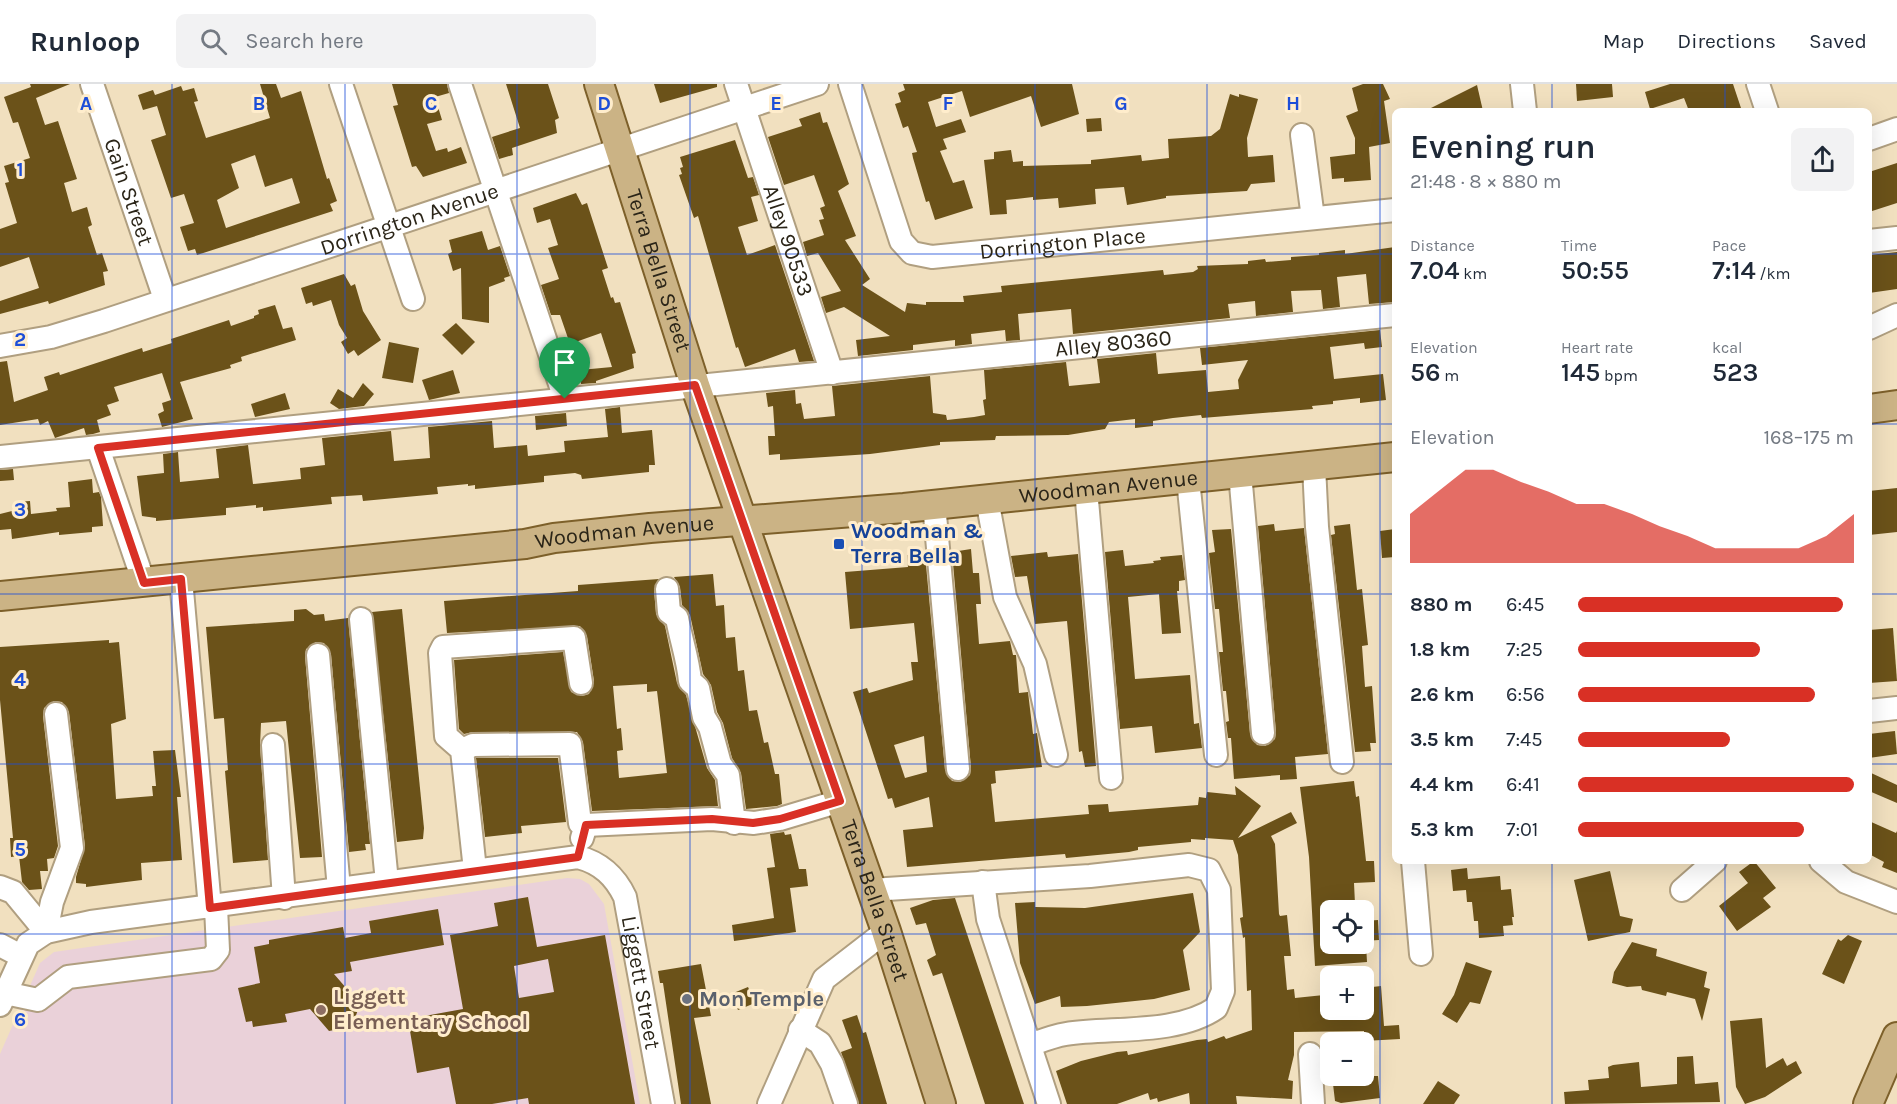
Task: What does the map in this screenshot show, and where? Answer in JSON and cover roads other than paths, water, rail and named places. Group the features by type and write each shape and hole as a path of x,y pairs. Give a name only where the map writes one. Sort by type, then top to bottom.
{"main road":[{"name":"Terra Bella Street","path":"599,84 695,385 886,931 941,1104"},
{"path":"1872,409 1897,405"},
{"name":"Woodman Avenue","path":"0,596 144,583 743,519 987,499 1392,457"},
{"path":"1868,1104 1897,1037"}],"street":[{"name":"Gain Street","path":"92,84 165,299"},
{"path":"341,84 413,299"},
{"path":"460,84 565,399"},
{"name":"Alley 90533","path":"736,84 832,373"},
{"name":"Dorrington Avenue","path":"0,346 51,337 817,84"},
{"name":"Dorrington Place","path":"850,84 901,241 912,253 932,257 1392,210"},
{"path":"1522,84 1525,108"},
{"path":"1758,84 1766,108"},
{"path":"1872,138 1897,129"},
{"path":"1302,135 1313,218"},
{"path":"1872,241 1897,238"},
{"name":"Alley 80360","path":"0,457 1392,315"},
{"path":"1872,327 1897,315"},
{"path":"98,448 144,583"},
{"path":"1314,466 1317,527 1342,762"},
{"path":"1240,473 1263,733"},
{"path":"1188,479 1216,755"},
{"path":"1086,489 1111,778"},
{"path":"987,499 1005,597 1035,664 1056,755"},
{"path":"934,504 957,769"},
{"path":"181,579 213,908 218,950 210,958 68,977 38,1000 3,999 28,944 46,932 91,922 213,908 578,857 586,825"},
{"path":"666,589 669,612 677,618 682,645 687,656 690,681 698,688 704,717 710,727 720,764 728,775 734,823"},
{"path":"361,619 387,882"},
{"path":"476,870 462,750 446,736 440,653 443,647 574,638 581,683"},
{"path":"318,655 339,889"},
{"path":"1872,711 1897,708"},
{"path":"46,932 52,902 72,848 56,714"},
{"path":"462,750 473,745 570,744 580,823 586,825 712,819 734,823 780,819 840,801"},
{"path":"273,745 284,898"},
{"name":"Liggett Street","path":"578,857 593,861 614,877 624,897 663,1104"},
{"path":"1413,864 1421,954"},
{"path":"1682,890 1712,864"},
{"path":"1825,864 1846,882 1897,902"},
{"path":"871,891 1090,876 1189,865 1209,870 1219,890 1223,991 1216,1008 1201,1016 1174,1023 1065,1034 1030,1045"},
{"path":"983,882 988,919 1049,1104"},
{"path":"0,887 13,891 46,932"},
{"path":"769,1104 824,979 886,931"},
{"path":"0,945 21,956"},
{"path":"800,1030 820,1043 832,1064 846,1104"},
{"path":"1310,1054 1313,1104"}],"place":[{"name":"Woodman & Terra Bella","path":"839,544"},
{"name":"Mon Temple","path":"687,999"},
{"name":"Liggett Elementary School","path":"321,1010"}]}
